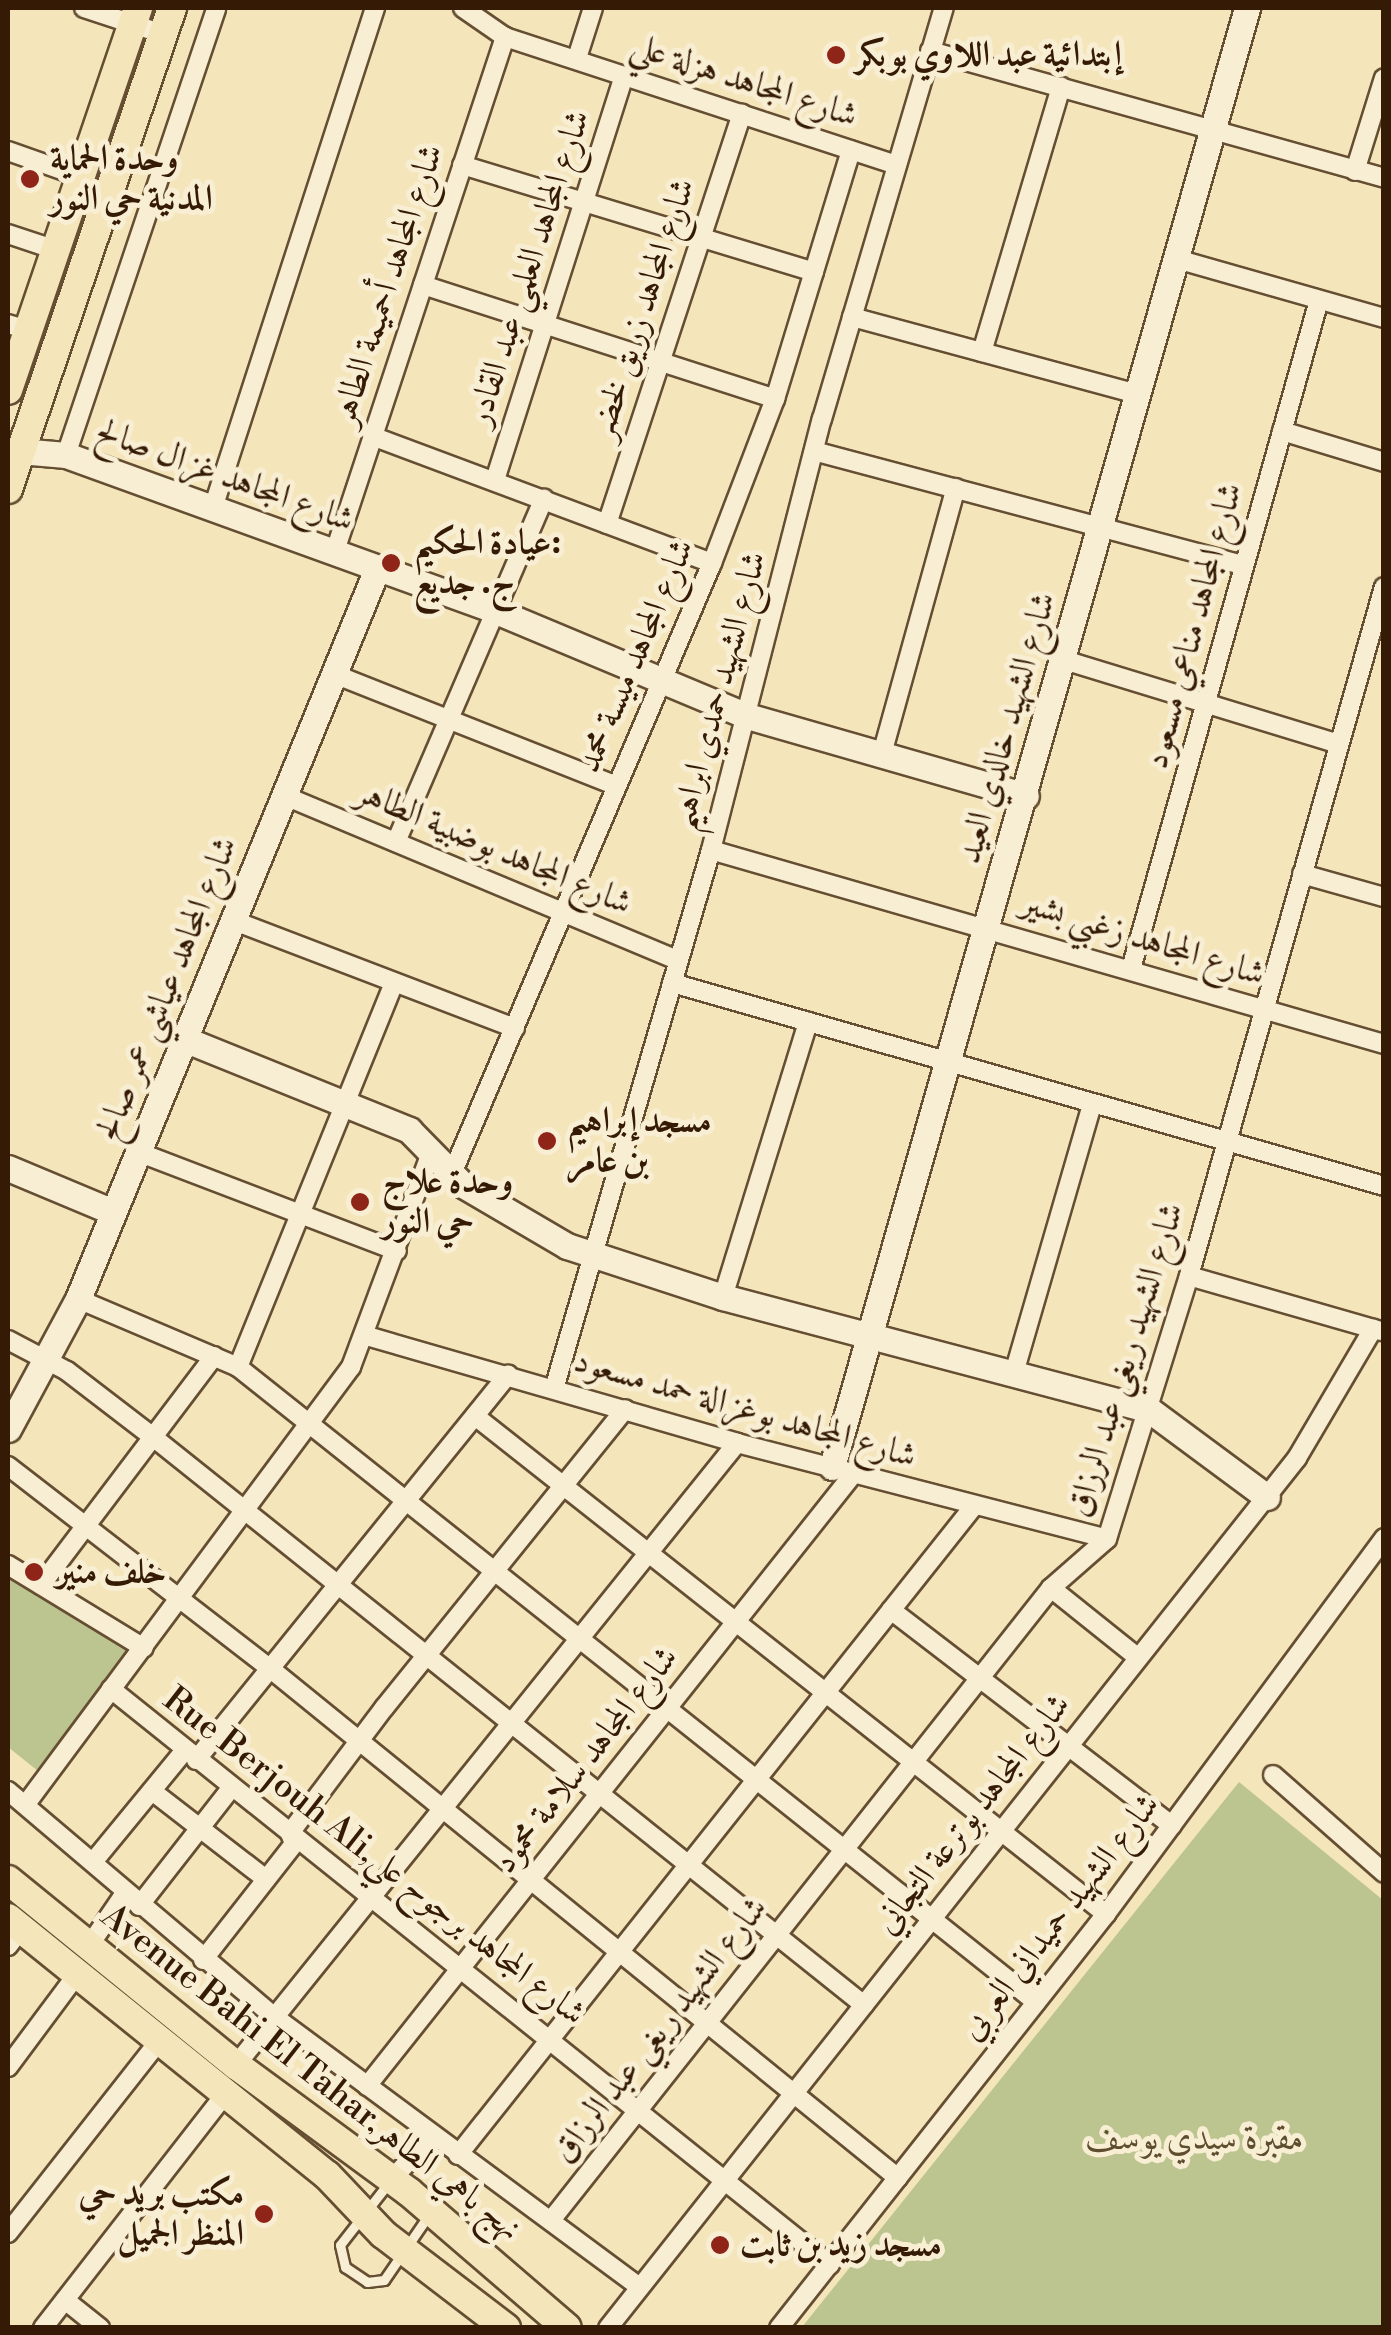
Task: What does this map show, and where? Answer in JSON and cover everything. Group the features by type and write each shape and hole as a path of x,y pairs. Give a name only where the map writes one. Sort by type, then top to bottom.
{"main road":[{"path":"8,390 18,327 56,250 135,16"},
{"path":"8,488 13,451 136,122 167,21"},
{"path":"104,112 136,122"},
{"name":"Avenue Bahi El Tahar,نهج باهي الطاهر","path":"8,1880 236,2065 392,2179 566,2328"},
{"name":"Avenue Bahi El Tahar,نهج باهي الطاهر","path":"12,1931 78,1973 326,2175 361,2212 506,2328"}],"street":[{"path":"84,8 167,21"},
{"path":"66,454 216,8"},
{"path":"213,508 374,8"},
{"name":"شارع المجاهد هزلة علي","path":"462,8 505,37 897,166"},
{"path":"577,58 593,8"},
{"name":"شارع الشهيد حمدي ابراهيم","path":"554,1390 711,850 814,451 944,8"},
{"name":"شارع الشهيد خالدي العيد","path":"843,1470 870,1334 1248,8"},
{"name":"شارع المجاهد أحميمة الطاهر","path":"334,554 505,37"},
{"path":"930,51 1384,178"},
{"name":"شارع المجاهد العلمي عبد القادر","path":"495,480 624,76"},
{"path":"1355,171 1384,78"},
{"path":"982,352 1062,87"},
{"name":"شارع المجاهد زريق لخضر","path":"606,524 742,114"},
{"path":"8,150 82,177"},
{"name":"شارع المجاهد ميسة محمد","path":"451,1176 712,562 775,398 851,150"},
{"path":"462,164 814,272"},
{"path":"8,234 56,250"},
{"path":"1177,259 1384,318"},
{"path":"423,285 775,398"},
{"name":"شارع المجاهد مناعي مسعود","path":"1131,969 1319,300"},
{"path":"852,317 1137,394"},
{"path":"1282,431 1384,462"},
{"path":"372,436 712,562"},
{"name":"شارع المجاهد غزال صالح","path":"13,451 66,454 496,611 664,677 747,716 1026,796"},
{"path":"814,451 1244,564"},
{"path":"882,754 956,488"},
{"path":"396,842 544,499"},
{"name":"شارع المجاهد عياشي عمر صالح","path":"8,1428 78,1299 377,569"},
{"name":"شارع الشهيد ريغي عبد الرزاق","path":"552,2219 1051,1588 1107,1538 1189,1276 1336,743 1381,607 1384,587"},
{"path":"1064,660 1336,743"},
{"path":"334,674 617,786"},
{"name":"شارع المجاهد بوضبية الطاهر","path":"285,796 678,960"},
{"name":"شارع المجاهد زغبي بشير","path":"711,850 986,926 1384,1044"},
{"path":"1302,874 1384,898"},
{"path":"232,920 514,1028"},
{"path":"238,1368 394,983"},
{"path":"672,983 1384,1186"},
{"path":"723,1297 808,1022"},
{"path":"184,1039 410,1130 432,1150 451,1176 595,1257 723,1297 1148,1410 1266,1497"},
{"path":"1014,1374 1092,1104"},
{"path":"26,1804 313,1426 367,1336 432,1150"},
{"path":"138,1152 397,1251"},
{"path":"8,1168 113,1212"},
{"path":"1189,1276 1378,1331"},
{"path":"78,1299 238,1368 495,1568 1036,2002"},
{"name":"شارع المجاهد بوترعة التجاني","path":"608,2328 1266,1497 1334,1405 1378,1331"},
{"name":"شارع المجاهد بوغزالة حمد مسعود","path":"367,1336 973,1508 1107,1538"},
{"path":"8,1340 48,1358 342,1583 687,1866 864,2005"},
{"path":"41,1585 214,1356"},
{"path":"94,1862 152,1791 272,1670 508,1375"},
{"path":"202,1960 294,1844 290,1833 359,1741 625,1409"},
{"path":"475,1416 738,1619 1106,1914"},
{"path":"236,2065 375,1898 737,1443"},
{"path":"8,1466 272,1670 898,2178"},
{"name":"شارع المجاهد سلامة محمود","path":"366,2086 670,1708 843,1470"},
{"path":"458,2155 973,1508"},
{"name":"شارع الشهيد حميداني العربي","path":"779,2328 1106,1914 1384,1538"},
{"path":"8,1564 144,1648"},
{"path":"1051,1588 1138,1657"},
{"path":"891,1610 1172,1826"},
{"name":"Rue Berjouh Ali,شارع المجاهد برجوح علي","path":"111,1689 830,2265"},
{"path":"1273,1775 1379,1861"},
{"path":"90,1946 232,1788"},
{"path":"8,1791 202,1960 432,2136 552,2219 639,2287"},
{"path":"152,1791 266,1879"},
{"path":"8,2066 78,1973"},
{"path":"8,2233 160,2040"},
{"path":"43,2328 225,2094"},
{"path":"392,2179 432,2136"},
{"path":"65,2300 100,2328"}],"lane":[{"path":"392,2179 361,2212 340,2244 344,2268 378,2283 408,2250 430,2211"}],"green space":[{"path":"8,1573 131,1646 38,1771 8,1747"},
{"name":"مقبرة سيدي يوسف","path":"1239,1782 1383,1900 1383,2327 802,2327"}],"place":[{"name":"إبتدائية عبد اللاوي بوبكر","path":"836,55"},
{"name":"وحدة الحماية المدنية حي النور","path":"30,179"},
{"name":"عيادة الحكيم: ج. جديع","path":"391,563"},
{"name":"مسجد إبراهيم بن عامر","path":"547,1141"},
{"name":"وحدة علاج حي النور","path":"360,1202"},
{"name":"خلف منير","path":"34,1572"},
{"name":"مكتب بريد حي المنظر الجميل","path":"264,2214"},
{"name":"مسجد زيد بن ثابت","path":"720,2245"}]}
